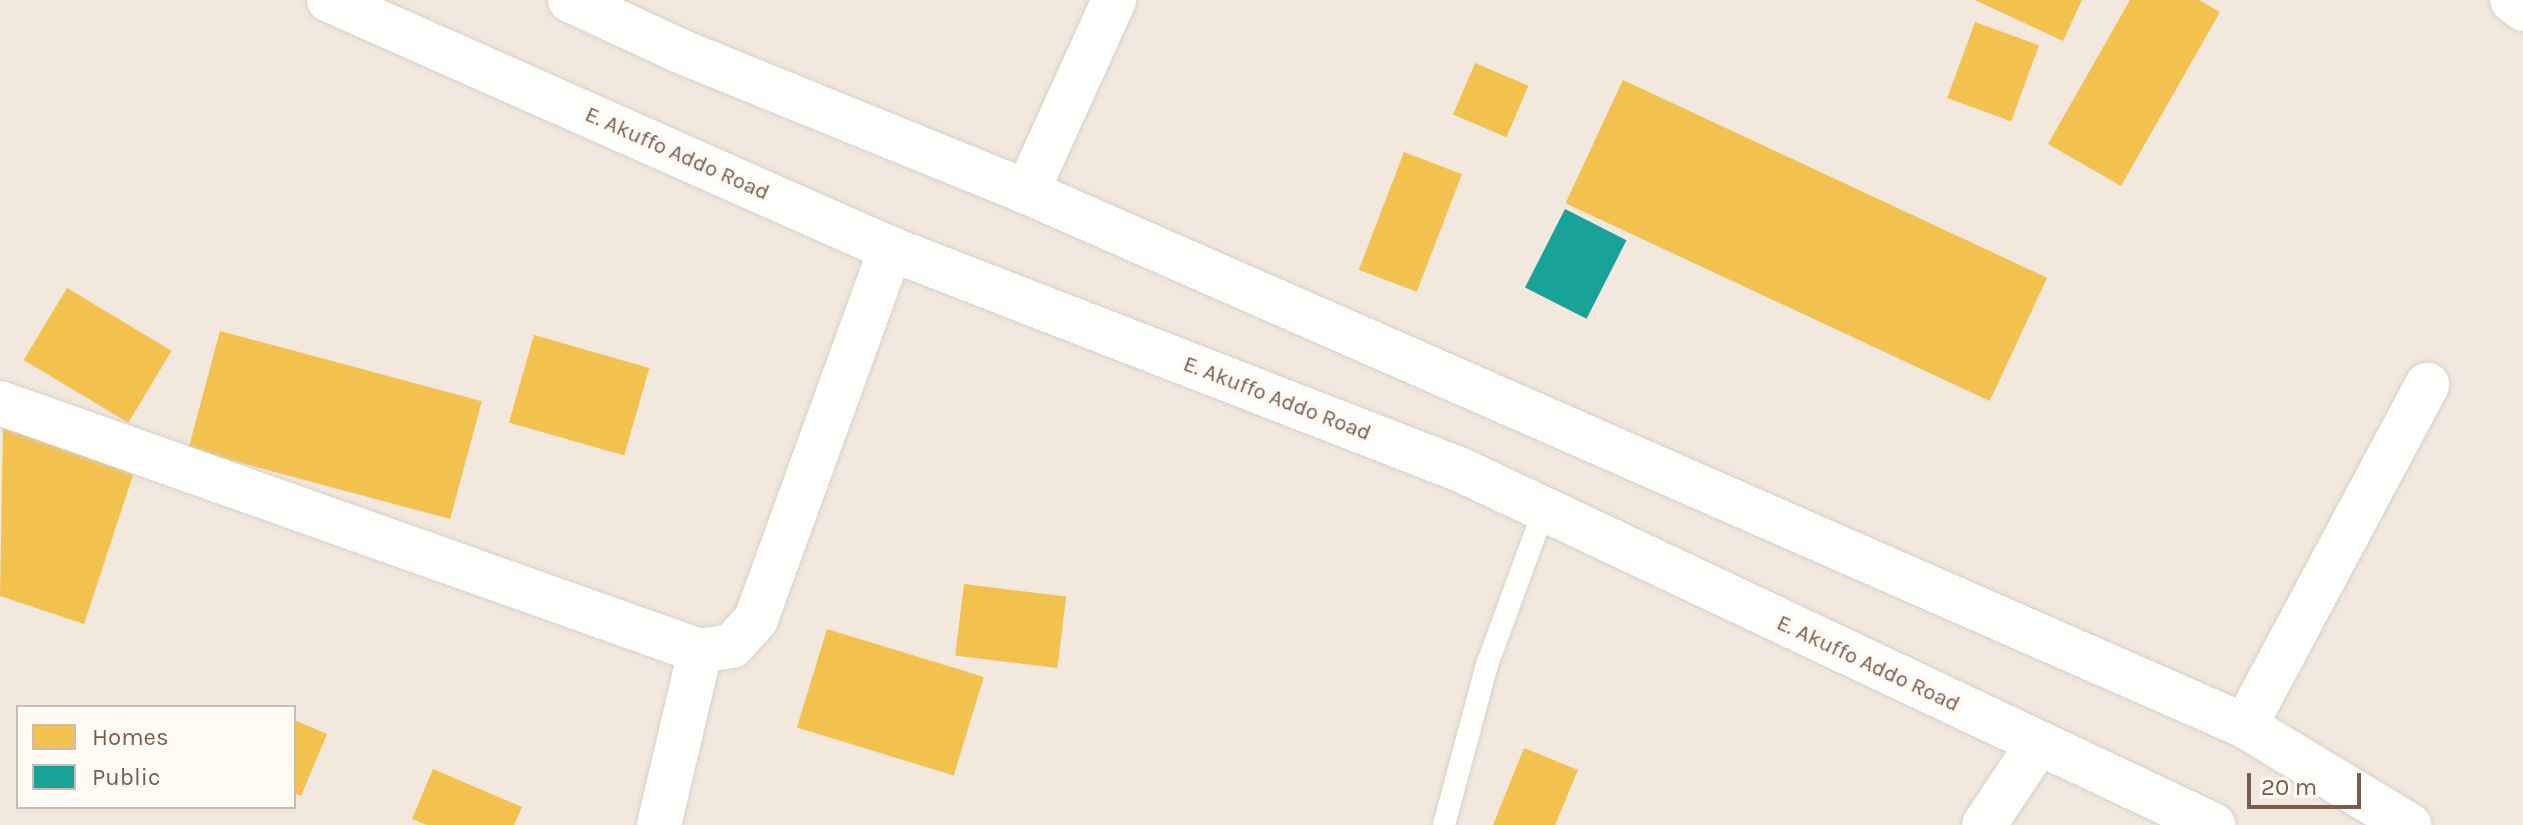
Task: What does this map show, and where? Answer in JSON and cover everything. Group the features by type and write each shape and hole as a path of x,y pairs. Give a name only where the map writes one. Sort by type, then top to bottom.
{"main road":[{"name":"E. Akuffo Addo Road","path":"329,0 891,249 1461,470 2213,825"},
{"path":"570,0 682,52 1027,192 2245,726 2409,825"},
{"path":"1027,192 1114,0"},
{"path":"2512,0 2523,9"},
{"path":"0,403 700,651 732,646 756,619 891,249"},
{"path":"2245,726 2427,385"},
{"path":"659,825 700,651"},
{"path":"1984,825 2038,744"}],"lane":[{"path":"1444,825 1487,665 1544,510"}],"shaded area":[{"path":"0,0 2523,0 2523,825 0,825"}],"building: Homes":[{"path":"1975,0 2082,0 2063,41"},
{"path":"2130,0 2199,0 2220,12 2121,186 2048,144"},
{"path":"1975,22 2039,45 2011,121 1947,98"},
{"path":"1475,63 1528,86 1507,137 1453,115"},
{"path":"1623,80 2047,278 1990,401 1566,203"},
{"path":"1404,152 1462,174 1417,292 1359,270"},
{"path":"67,288 172,351 128,423 24,360"},
{"path":"220,331 482,401 450,519 188,449"},
{"path":"534,335 649,368 624,456 509,422"},
{"path":"3,428 134,472 84,624 0,596"},
{"path":"964,584 1066,597 1057,668 955,655"},
{"path":"827,629 984,677 954,775 797,727"},
{"path":"296,721 327,734 301,796 296,794"},
{"path":"1524,748 1578,770 1555,825 1493,825"},
{"path":"433,769 522,807 514,825 427,825 412,819"}],"building: Public":[{"path":"1565,209 1626,240 1587,319 1525,287"}]}
